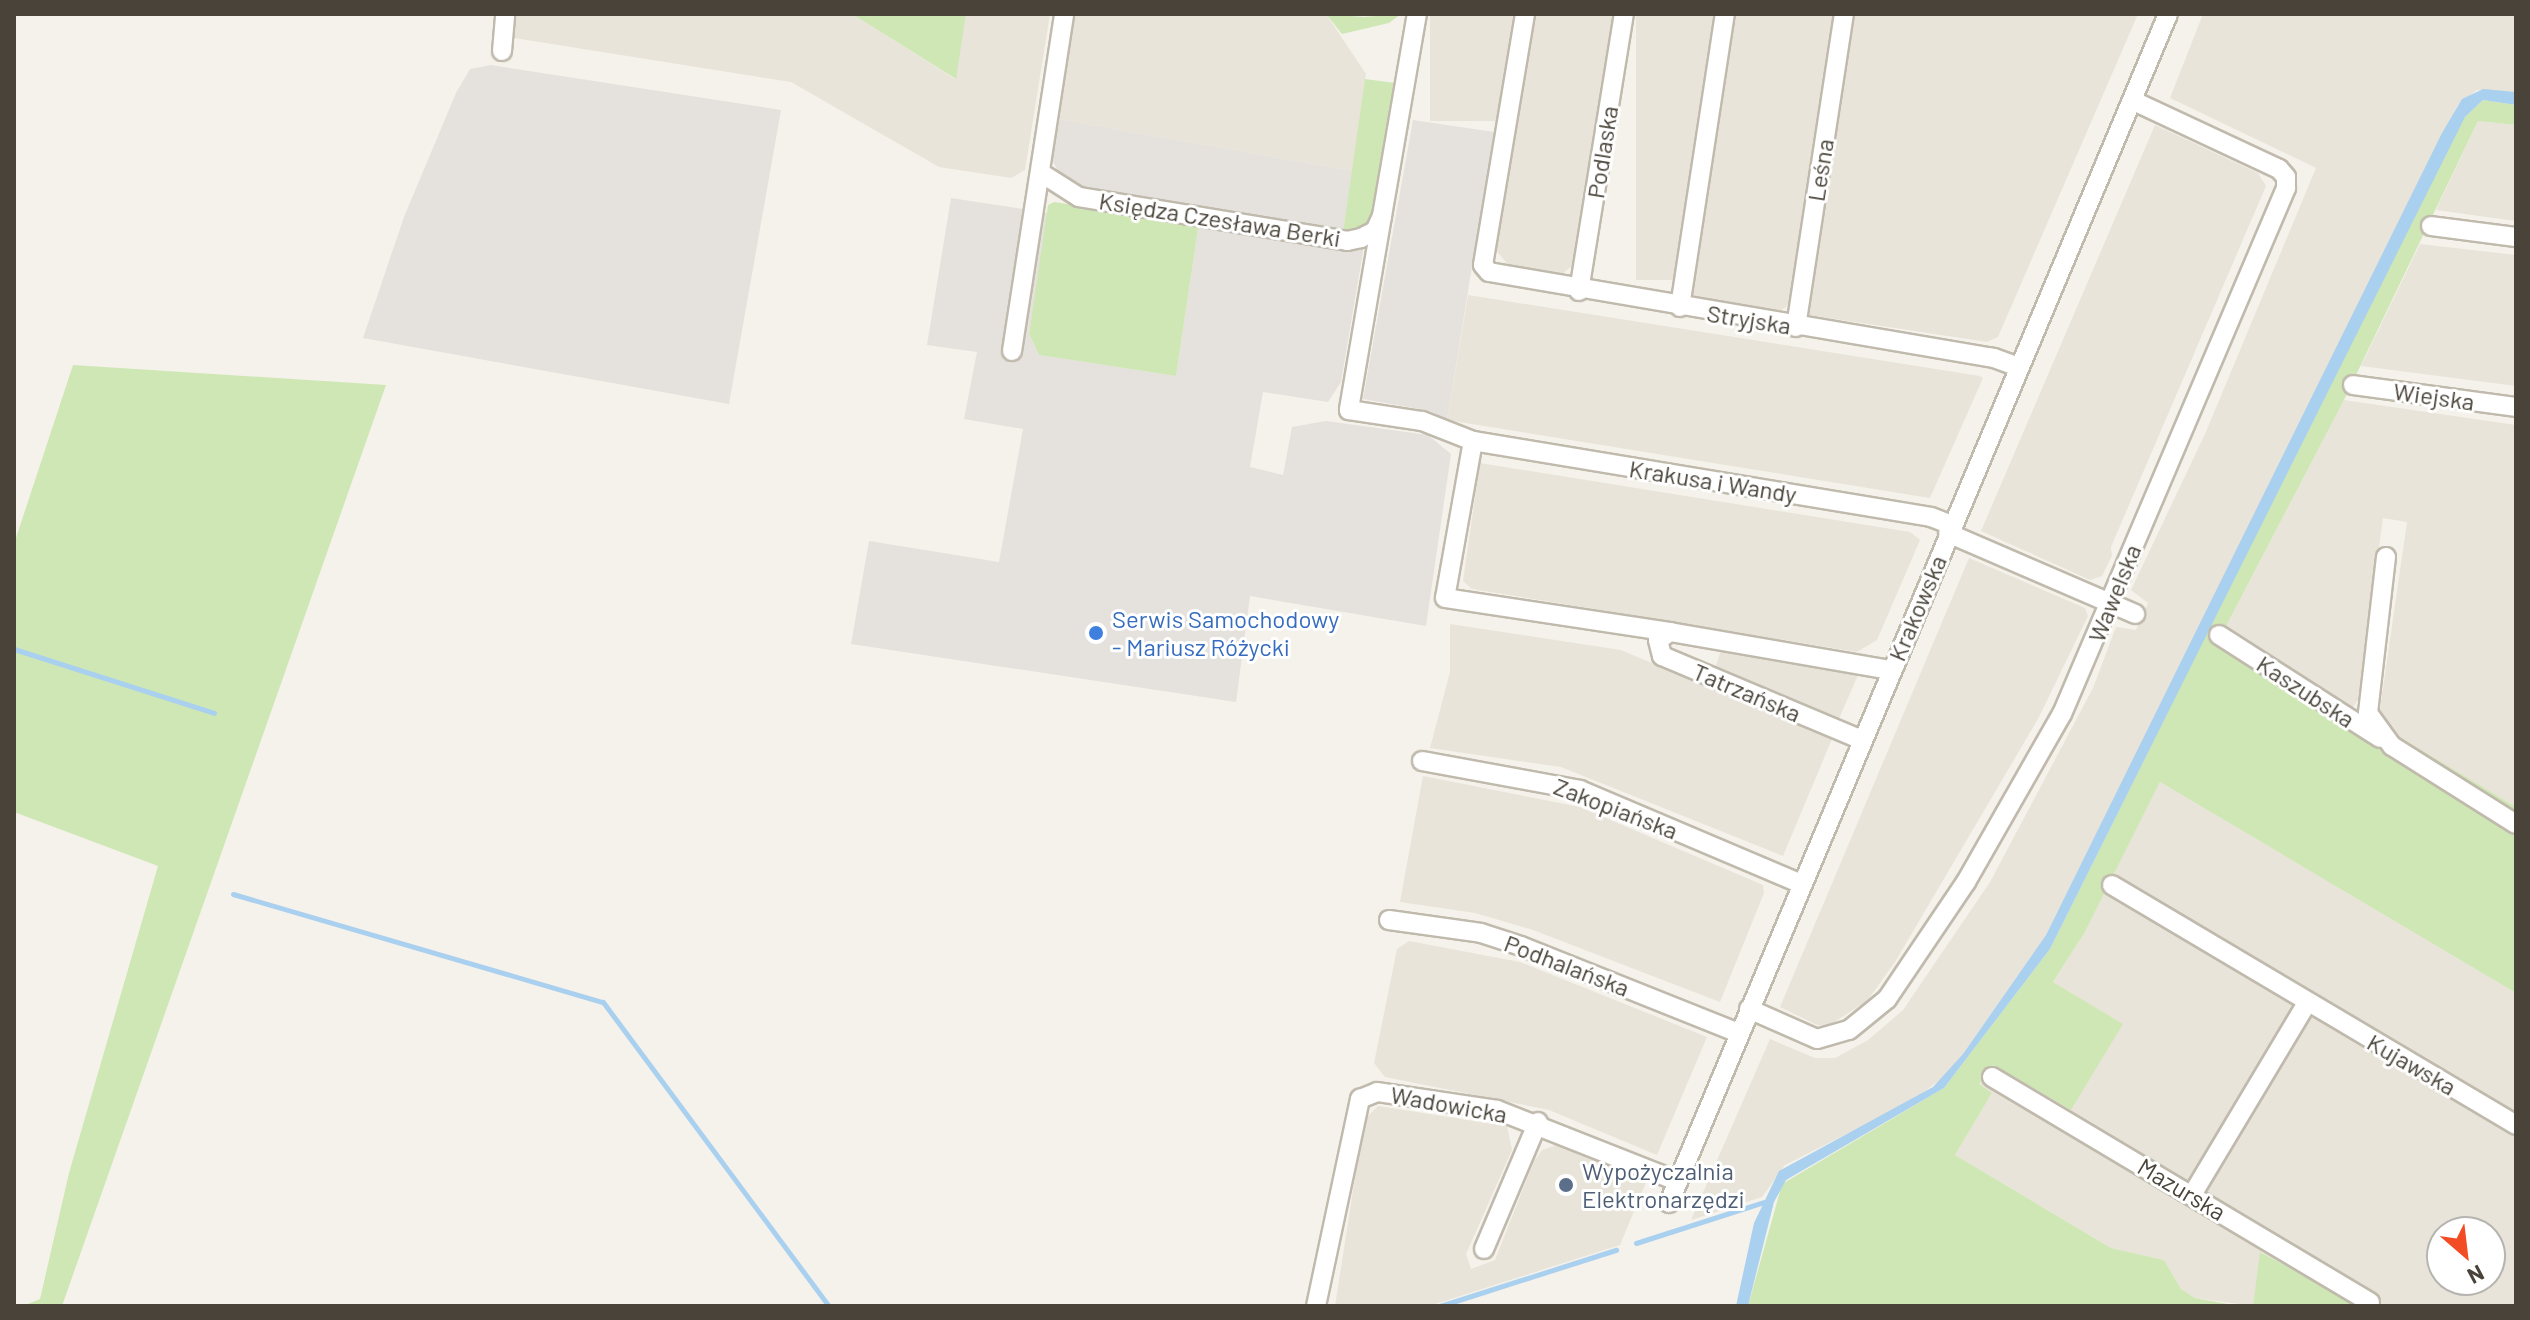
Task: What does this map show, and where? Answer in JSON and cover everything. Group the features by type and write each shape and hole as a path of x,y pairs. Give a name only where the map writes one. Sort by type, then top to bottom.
{"street":[{"path":"502,51 505,14"},
{"path":"1012,351 1032,201 1041,173 1064,14"},
{"path":"1382,216 1417,14"},
{"name":"Stryjska","path":"1525,14 1483,265 1497,277 1994,358 2019,367"},
{"name":"Podlaska","path":"1579,291 1624,14"},
{"path":"1680,307 1725,14"},
{"name":"Leśna","path":"1796,327 1844,14"},
{"name":"Krakowska","path":"1669,1203 2168,14"},
{"name":"Wawelska","path":"1749,1009 1807,1036 1827,1039 1849,1030 1887,999 1966,882 2062,714 2286,188 2286,177 2279,169 2132,100"},
{"name":"Księdza Czesława Berki","path":"1041,173 1079,197 1347,241 1375,231 1382,216"},
{"name":"Krakusa i Wandy","path":"1382,216 1349,410 1422,421 1473,441 1928,516 2135,614"},
{"path":"2431,226 2516,237"},
{"name":"Wiejska","path":"2353,385 2516,407"},
{"name":"Tatrzańska","path":"1473,441 1445,598 1891,670"},
{"name":"Kaszubska","path":"2386,557 2367,691 2368,713 2392,746"},
{"name":"Tatrzańska","path":"1670,632 1658,640 1662,656 1862,740"},
{"name":"Kaszubska","path":"2219,635 2516,824"},
{"name":"Zakopiańska","path":"1422,761 1580,790 1801,884"},
{"name":"Kujawska","path":"2112,885 2516,1125"},
{"name":"Podhalańska","path":"1389,920 1481,933 1738,1033"},
{"path":"2192,1195 2307,1003"},
{"name":"Mazurska","path":"1992,1077 2370,1302"},
{"name":"Wadowicka","path":"1316,1306 1360,1099 1377,1092 1438,1097 1538,1122 1677,1181"},
{"name":"Wadowicka","path":"1484,1249 1538,1122"}],"shaded area":[{"path":"516,14 852,14 955,79 966,14 1050,14 1025,170 1011,178 939,167 791,82 514,38"},
{"path":"1075,14 1326,14 1366,74 1352,171 1058,119"},
{"path":"1430,14 1514,14 1514,121 1430,121"},
{"path":"1534,14 1615,14 1573,265 1561,275 1510,267 1494,248"},
{"path":"1636,14 1719,14 1719,280 1636,280"},
{"path":"1732,14 1834,14 1789,305 1780,311 1693,298 1689,292"},
{"path":"1852,14 2138,14 1998,337 1987,342 1809,315"},
{"path":"2203,14 2516,14 2516,92 2477,90 2458,105 2046,935 1963,1054 1945,1076 1912,1101 1785,1165 1762,1197 1691,1220 1770,1039 1815,1058 1835,1058 1868,1040 1903,1010 1990,882 2093,688 2116,627 2136,630 2148,603 2131,590 2205,434 2316,168 2170,98"},
{"path":"491,65 781,110 729,404 363,338 404,217 456,93 470,69"},
{"path":"1058,119 1352,171 1343,232 1064,184 1052,159"},
{"path":"1413,120 1494,132 1447,420 1430,411 1363,399"},
{"path":"2478,121 2516,125 2516,221 2436,210"},
{"path":"2155,125 2258,173 2266,186 2111,547 2112,556 2102,576 2090,580 1981,531"},
{"path":"951,198 1048,213 1029,334 1039,355 1176,376 1199,223 1364,246 1341,382 1328,402 1263,392 1250,467 1283,475 1292,427 1326,421 1428,435 1451,454 1426,626 1250,596 1236,702 851,644 869,541 999,562 1023,429 964,419 977,352 927,345"},
{"path":"2420,244 2516,255 2516,386 2361,366"},
{"path":"1468,295 1983,378 1930,498 1447,420"},
{"path":"2344,400 2516,425 2516,807 2397,737 2379,716 2407,522 2383,518 2358,700 2351,710 2224,630"},
{"path":"1480,463 1910,532 1920,540 1877,640 1857,652 1472,589 1463,581"},
{"path":"1969,558 2085,608 2088,616 2038,719 1895,962 1867,1001 1828,1026 1817,1025 1780,1007"},
{"path":"1450,624 1621,650 1832,739 1783,856 1561,767 1430,748 1450,672"},
{"path":"1721,650 1858,675 1838,721 1715,669"},
{"path":"1423,776 1580,807 1763,885 1764,893 1720,1002 1533,930 1475,913 1400,902"},
{"path":"2160,782 2516,993 2516,1306 2362,1306 2261,1252 2253,1306 2195,1298 2181,1289 2164,1260 2111,1248 1955,1155 1992,1093 1979,1085 1994,1064 2071,1110 2122,1024 2053,982 2085,932"},
{"path":"1409,941 1520,962 1707,1037 1657,1155 1549,1110 1385,1077 1374,1063 1397,949"},
{"path":"1378,1106 1507,1126 1512,1150 1466,1254 1471,1269 1495,1260 1534,1161 1542,1150 1562,1143 1647,1180 1620,1245 1429,1306 1335,1306 1364,1120"}],"green space":[{"path":"852,14 966,14 956,79"},
{"path":"1326,14 1364,17 1401,14 1389,23 1342,34"},
{"path":"1365,79 1395,83 1373,217 1363,227 1343,232"},
{"path":"2483,100 2516,105 2516,125 2478,121 2344,400 2224,630 2402,763 2516,831 2516,993 2160,782 2085,932 2053,982 2123,1024 2071,1110 1994,1065 1979,1084 1992,1093 1955,1155 2111,1248 2164,1260 2181,1289 2195,1298 2238,1306 1748,1306 1782,1184 1944,1088 2050,949 2444,156 2465,117"},
{"path":"1054,202 1199,223 1176,376 1039,355 1029,334 1048,205"},
{"path":"73,365 386,385 62,1306 23,1306 40,1299 69,1173 158,866 14,812 14,544"},
{"path":"2386,729 2516,807 2516,818 2406,749"},
{"path":"2260,1252 2362,1306 2253,1306"}],"water":[{"path":"2483,89 2516,92 2516,105 2483,100 2465,117 2050,949 1944,1088 1786,1180 1774,1202 1748,1306 1736,1306 1754,1223 1779,1171 1933,1087 1963,1054 2046,935 2442,133 2462,99"}],"waterway":[{"path":"14,649 214,713"},
{"path":"233,894 603,1002 829,1306"},
{"path":"1636,1243 1764,1202"},
{"path":"1440,1306 1616,1250"}],"place":[{"name":"Serwis Samochodowy - Mariusz Różycki","path":"1096,633"},
{"name":"Wypożyczalnia Elektronarzędzi","path":"1566,1185"}]}
